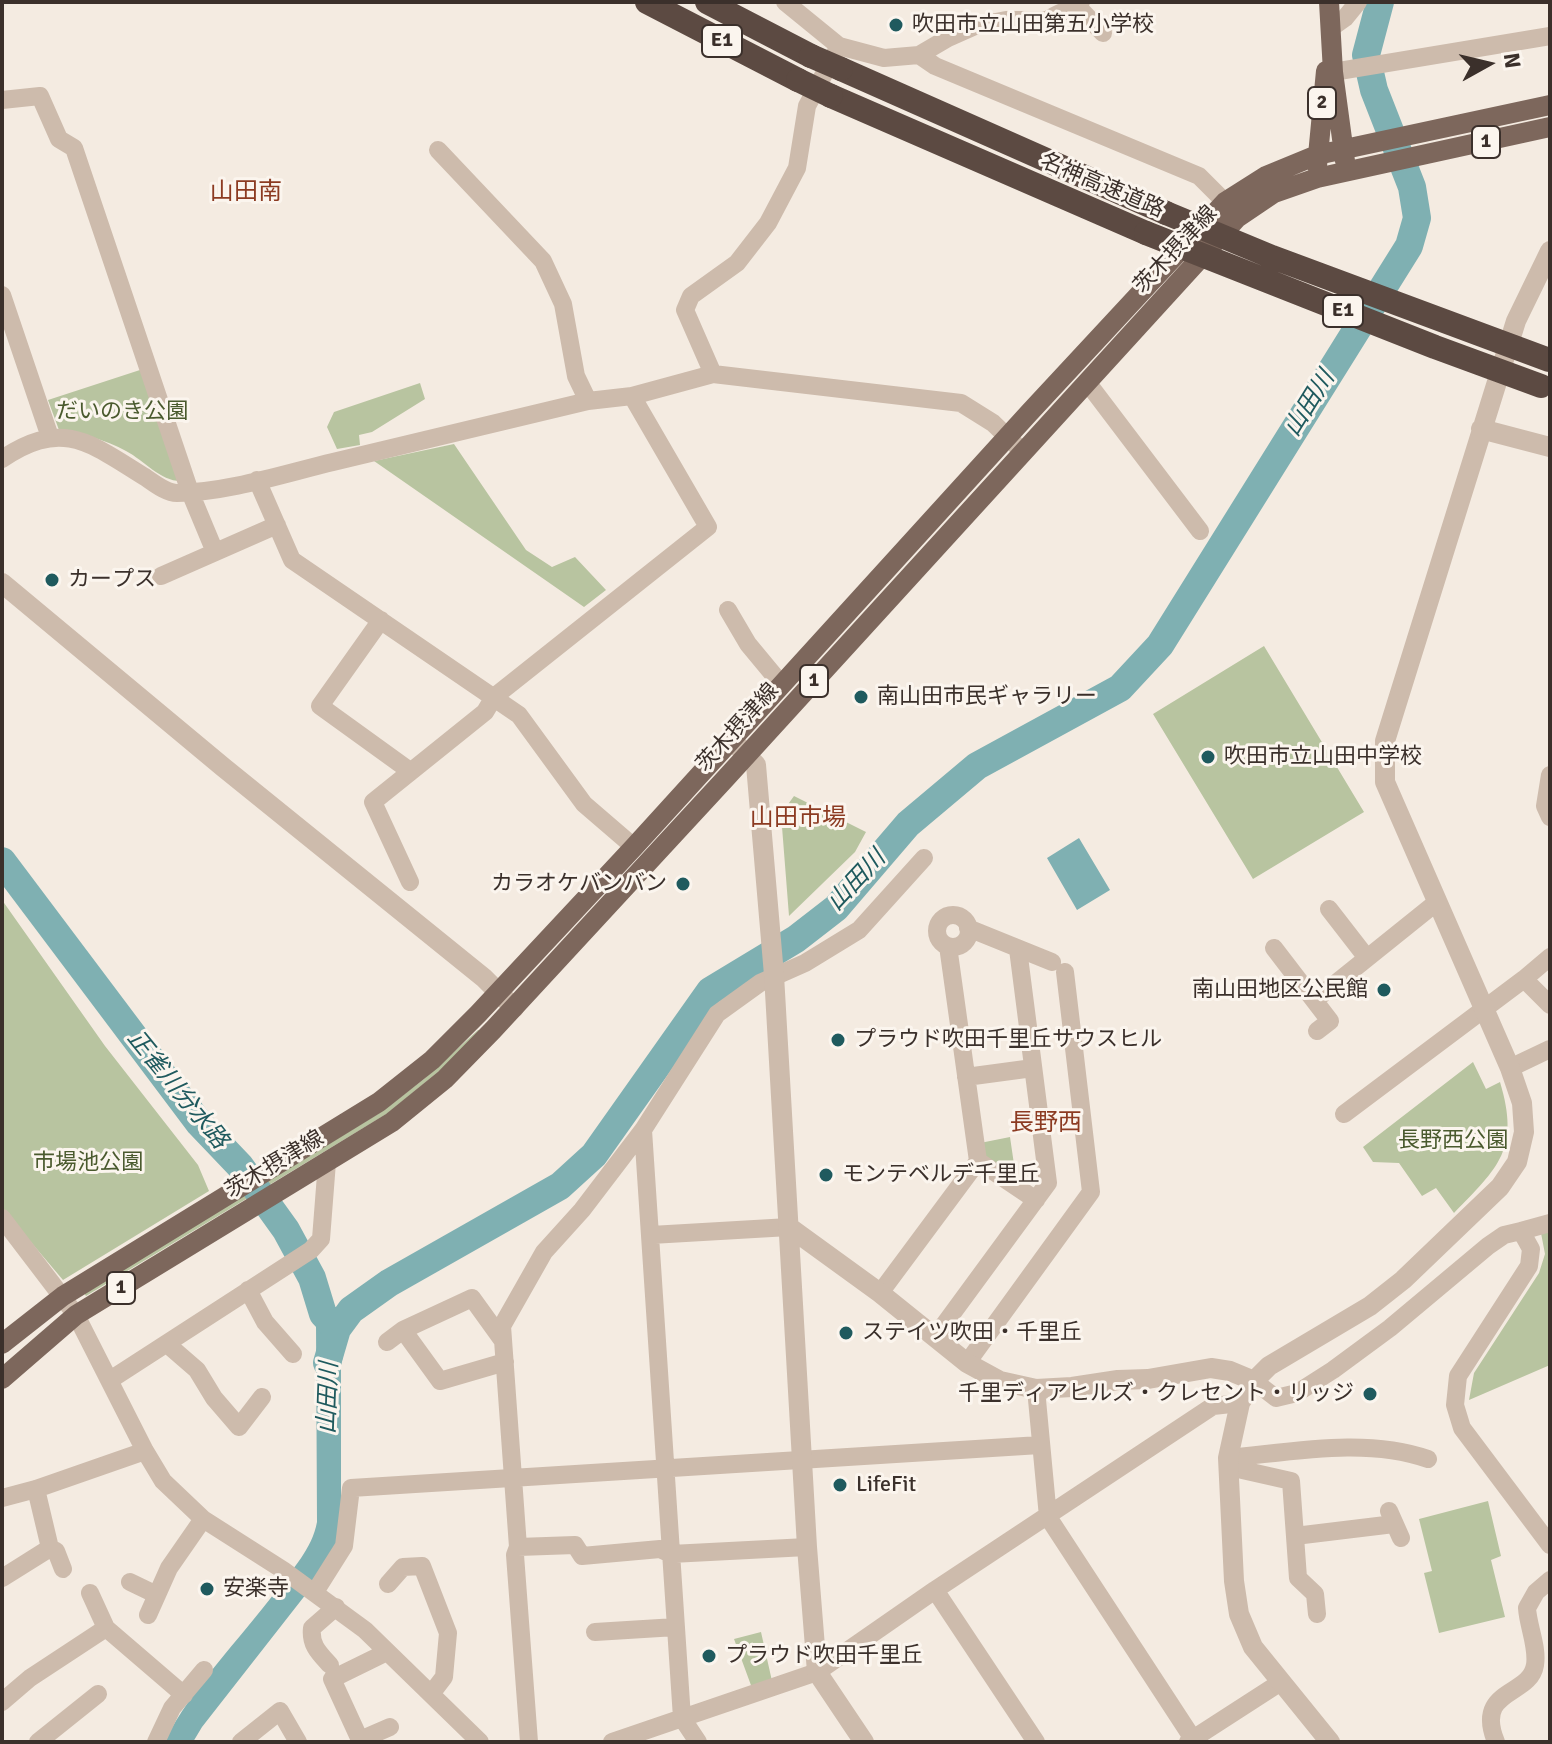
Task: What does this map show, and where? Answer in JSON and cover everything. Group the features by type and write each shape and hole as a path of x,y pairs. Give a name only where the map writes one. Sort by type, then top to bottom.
{"highway":[{"name":"名神高速道路","path":"647,2 831,96 1146,233 1546,388"},
{"name":"名神高速道路","path":"707,2 811,56 840,58 1166,213 1272,257 1550,361"}],"main road":[{"name":"2","path":"1329,2 1333,72 1347,172"},
{"name":"2","path":"1317,178 1331,28"},
{"name":"茨木摂津線","path":"2,1379 76,1315 392,1122 445,1079 514,1008 740,747 782,685 1225,202 1266,176 1317,155 1550,105"},
{"name":"茨木摂津線","path":"2,1344 63,1296 379,1102 432,1060 634,847 740,747 1023,452 1237,218 1274,193 1317,178 1550,127"}],"street":[{"path":"785,2 840,58 919,55 975,26 1006,20 1048,20 1055,7 1079,4 1103,33"},
{"path":"1331,28 1345,18 1358,2"},
{"path":"1333,72 1550,36"},
{"path":"919,55 935,66 1199,176 1225,202"},
{"path":"713,374 685,310 691,296 737,263 768,223 797,168 807,106 840,58"},
{"path":"2,100 40,96 59,139 74,148 190,492 215,552"},
{"path":"438,150 543,261 563,304 576,376 588,401"},
{"path":"1330,1742 1253,1647 1239,1614 1234,1581 1228,1462 1240,1403 1254,1381 1269,1366 1370,1306 1403,1280 1500,1187 1517,1162 1524,1132 1522,1103 1484,1007 1385,782 1385,741 1516,321 1550,251"},
{"path":"2,295 50,437"},
{"path":"6,448 50,437 73,439 92,444 172,493 190,492 257,480 588,401 632,396 713,374 961,403 993,423 1023,452"},
{"path":"1087,382 1200,531"},
{"path":"410,882 373,802 485,712 494,697 708,527 632,396"},
{"path":"1481,429 1550,447"},
{"path":"257,480 292,560 519,715 584,804 634,847"},
{"path":"161,576 277,525"},
{"path":"2,583 484,978 514,1008"},
{"path":"728,610 748,644 782,685"},
{"path":"381,620 320,706 410,771"},
{"path":"740,747 756,765 771,934 817,1672 864,1742"},
{"path":"1550,775 1545,806 1550,817"},
{"path":"529,1742 502,1326 544,1252 582,1210 643,1130 717,1014 738,996 774,975 805,963 859,930 924,858"},
{"path":"1315,1000 1437,902"},
{"path":"1329,909 1367,958"},
{"path":"880,1293 978,1161 948,946 940,940 937,930 944,917 959,916 968,928 1058,967 1091,1192 967,1363"},
{"path":"948,946 963,943 968,928"},
{"path":"1274,948 1330,1021 1317,1031"},
{"path":"935,1337 1048,1183 1018,949"},
{"path":"1344,1114 1550,957"},
{"path":"1524,979 1550,1005"},
{"path":"1510,1068 1550,1049"},
{"path":"966,1077 1033,1068"},
{"path":"643,1130 682,1718 698,1742"},
{"path":"978,1161 1036,1200"},
{"path":"110,1380 311,1250 321,1239 327,1162"},
{"path":"2,1218 76,1315 163,1481 203,1519 336,1607 480,1742"},
{"path":"651,1235 789,1227 880,1293 967,1363 1000,1381 1036,1389 1148,1379 1211,1368 1230,1371 1254,1381 1276,1398 1297,1393 1390,1328 1504,1235 1550,1223"},
{"path":"1521,1231 1531,1249 1529,1266 1458,1376 1455,1405 1462,1428 1550,1545"},
{"path":"248,1290 265,1322 293,1354"},
{"path":"387,1342 403,1330 472,1298 503,1341"},
{"path":"403,1330 440,1381 505,1362"},
{"path":"167,1344 197,1370 214,1398 239,1427 262,1397"},
{"path":"1036,1389 1048,1517 1192,1741 1281,1682"},
{"path":"612,1742 817,1672 1213,1406 1240,1403"},
{"path":"315,1592 344,1546 351,1488 1040,1445"},
{"path":"1228,1462 1344,1448 1410,1452 1428,1459"},
{"path":"2,1498 145,1451"},
{"path":"1228,1462 1291,1481 1298,1578 1315,1594 1317,1614"},
{"path":"36,1489 50,1548"},
{"path":"148,1615 169,1568 203,1519"},
{"path":"1295,1536 1395,1524"},
{"path":"518,1547 575,1545 582,1556 660,1549 671,1554 807,1547"},
{"path":"50,1548 56,1551 63,1569"},
{"path":"2,1578 50,1548"},
{"path":"388,1584 403,1567 422,1566 448,1633 444,1677 431,1694"},
{"path":"1496,1742 1492,1710 1503,1695 1526,1682 1535,1668 1527,1608 1536,1592 1550,1580"},
{"path":"130,1582 157,1595"},
{"path":"935,1590 1036,1742"},
{"path":"90,1593 106,1628 184,1695"},
{"path":"330,1665 316,1650 311,1638 312,1628 336,1607"},
{"path":"595,1632 676,1627"},
{"path":"2,1702 30,1678 106,1628"},
{"path":"387,1652 332,1679 360,1740 390,1727"},
{"path":"156,1742 172,1708 204,1670"},
{"path":"38,1742 98,1694"},
{"path":"241,1742 280,1711 298,1742"}],"green space":[{"name":"だいのき公園","path":"143,369 182,481 160,475 110,443 59,430 48,400"},
{"path":"420,383 425,399 372,432 359,435 360,445 337,449 327,427 334,412"},
{"path":"454,444 526,550 552,567 575,557 606,590 584,607 374,461"},
{"path":"1264,646 1364,812 1253,879 1153,714"},
{"path":"794,796 866,832 855,852 789,916 781,814"},
{"name":"市場池公園","path":"2,900 105,1046 198,1165 209,1191 63,1280 2,1208"},
{"path":"481,1030 455,1058 388,1113 86,1296 84,1293 381,1112 424,1079"},
{"name":"長野西公園","path":"1473,1062 1486,1089 1500,1082 1508,1124 1506,1141 1494,1169 1454,1213 1436,1188 1422,1196 1399,1163 1373,1162 1363,1147"},
{"path":"1010,1137 1016,1178 985,1156 980,1143"},
{"path":"1550,1231 1550,1365 1469,1400 1474,1373 1539,1273 1545,1254 1541,1233"},
{"path":"1488,1501 1501,1556 1491,1560 1505,1617 1439,1633 1424,1573 1432,1571 1419,1519"},
{"path":"761,1632 772,1681 752,1688 734,1639"}],"water":[{"path":"1079,838 1110,890 1077,910 1047,858"},
{"path":"327,1314 348,1335 341,1365 341,1537 328,1566 193,1742 164,1742 202,1682 295,1566 315,1532 316,1323"}],"waterway":[{"name":"山田川","path":"327,1363 337,1329 351,1310 389,1283 560,1186 594,1155 710,991 796,939 836,908 908,824 977,766 1120,688 1160,645 1409,246 1417,218 1412,187 1374,90 1366,55 1380,2"},
{"name":"正雀川分水路","path":"2,861 199,1123 240,1166 286,1230 312,1278 323,1314 337,1329"}],"place":[{"name":"吹田市立山田第五小学校","path":"896,25"},
{"name":"カープス","path":"52,580"},
{"name":"南山田市民ギャラリー","path":"861,697"},
{"name":"吹田市立山田中学校","path":"1208,757"},
{"name":"カラオケバンバン","path":"683,884"},
{"name":"南山田地区公民館","path":"1384,990"},
{"name":"プラウド吹田千里丘サウスヒル","path":"838,1040"},
{"name":"モンテベルデ千里丘","path":"826,1175"},
{"name":"ステイツ吹田・千里丘","path":"846,1333"},
{"name":"千里ディアヒルズ・クレセント・リッジ","path":"1370,1394"},
{"name":"LifeFit","path":"840,1485"},
{"name":"安楽寺","path":"207,1589"},
{"name":"プラウド吹田千里丘","path":"709,1656"}],"district":[{"name":"山田南","path":"246,193"},
{"name":"山田市場","path":"798,819"},
{"name":"長野西","path":"1046,1124"}]}
